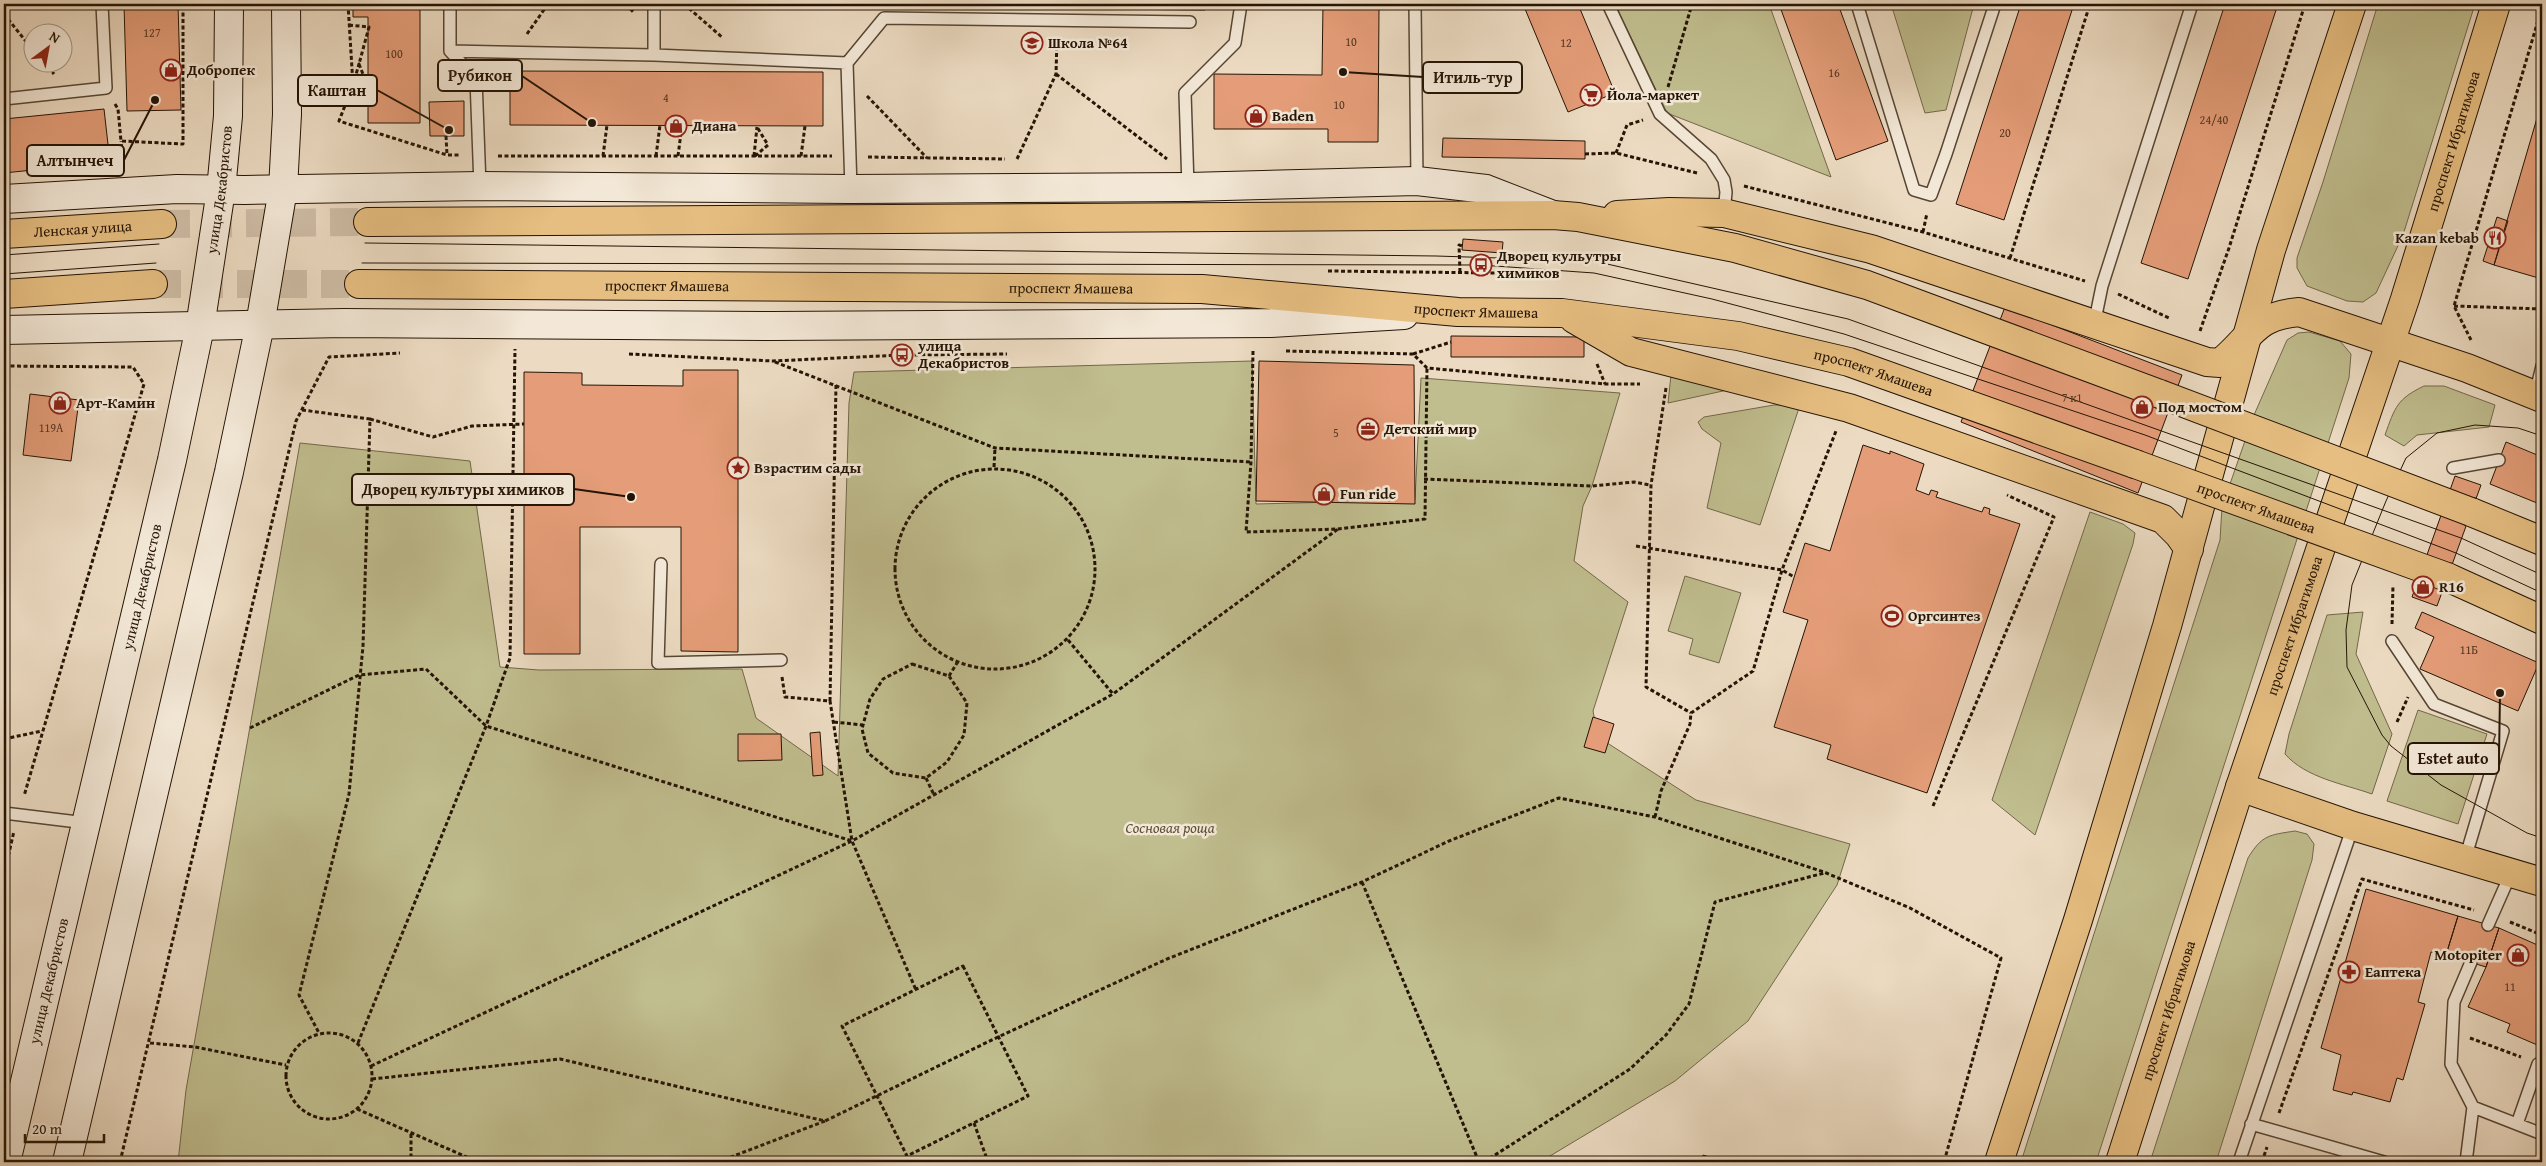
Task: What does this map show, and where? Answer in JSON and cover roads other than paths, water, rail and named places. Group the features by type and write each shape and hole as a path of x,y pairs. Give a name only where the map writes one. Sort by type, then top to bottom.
{"main road":[{"name":"улица Декабристов","path":"6,1162 185,401 200,327 222,190 228,116 229,4"},
{"path":"67,1162 223,500 260,325 283,189 287,114 286,4"},
{"path":"1999,1162 2078,920 2189,549 2271,250 2352,4"},
{"name":"проспект Ибрагимова","path":"2120,1162 2240,787 2390,342 2496,4"},
{"path":"4,199 177,189 480,186 851,189 1188,188 1417,181 1486,188 1565,216 1735,248 1867,284 2471,512 2542,541"},
{"path":"368,222 1565,216 1669,212 1724,213 1871,249 2207,362 2220,363 2262,322 2278,314 2299,312 2467,368 2538,396"},
{"name":"Ленская улица","path":"4,234 162,224"},
{"path":"4,294 153,284"},
{"name":"проспект Ямашева","path":"359,284 1202,289 1458,312 1562,313 1738,336 1849,362 2447,577 2542,620"},
{"path":"4,330 200,327 344,322 772,326 1262,323 1458,312"},
{"path":"1562,313 1631,352 1848,408 2162,519 2180,535 2189,549"},
{"path":"2240,787 2353,826 2542,882"}],"lane":[{"path":"4,99 106,88 102,4"},
{"path":"450,4 450,51 476,79 480,186"},
{"path":"654,4 654,55"},
{"path":"1188,188 1189,159 1185,93 1236,43 1241,4"},
{"path":"1415,4 1417,181"},
{"path":"1608,4 1660,114 1711,159 1724,180 1726,192 1724,213"},
{"path":"1857,4 1914,190 1931,195 1995,4"},
{"path":"2094,325 2102,286 2192,4"},
{"path":"851,189 847,63 884,18 1190,22"},
{"path":"450,51 654,55 847,63"},
{"path":"2538,396 2542,366"},
{"path":"2453,468 2499,460"},
{"path":"661,564 658,663 781,660"},
{"path":"2392,640 2434,704 2503,731 2465,859"},
{"path":"4,813 86,824"},
{"path":"2239,1162 2353,826"},
{"path":"2490,920 2511,873"},
{"path":"2466,1162 2473,1107 2451,1064 2454,1002 2471,962"},
{"path":"2517,1124 2538,1064"},
{"path":"2473,1107 2542,1134"},
{"path":"2251,1124 2384,1162"}],"tunnel":[{"path":"162,224 368,222"},
{"path":"153,284 359,284"}],"tram line":[{"path":"365,243 1436,256 1594,261 1848,319 2461,538 2542,575"},
{"path":"4,255 159,244"},
{"path":"4,274 156,263"},
{"path":"362,263 1481,265 1594,273 1712,299 1844,334 2145,435 2456,553 2542,593"},
{"path":"2542,436 2518,428 2475,425 2437,433 2406,458 2386,501 2352,585 2346,630 2347,667 2382,735 2391,746 2441,785 2527,833 2542,838"}],"place":[{"name":"Школа №64","path":"1032,43"},
{"name":"Добропек","path":"171,70"},
{"name":"Итиль-тур","path":"1343,72"},
{"name":"Йола-маркет","path":"1591,95"},
{"name":"Алтынчеч","path":"155,100"},
{"name":"Baden","path":"1256,116"},
{"name":"Рубикон","path":"592,123"},
{"name":"Диана","path":"676,126"},
{"name":"Каштан","path":"449,130"},
{"name":"Kazan kebab","path":"2495,238"},
{"name":"Дворец кульутры химиков","path":"1481,265"},
{"name":"улица Декабристов","path":"902,355"},
{"name":"Арт-Камин","path":"60,403"},
{"name":"Под мостом","path":"2142,407"},
{"name":"Детский мир","path":"1368,429"},
{"name":"Взрастим сады","path":"738,468"},
{"name":"Fun ride","path":"1324,494"},
{"name":"Дворец культуры химиков","path":"631,497"},
{"name":"R16","path":"2423,587"},
{"name":"Оргсинтез","path":"1892,616"},
{"name":"Estet auto","path":"2500,693"},
{"name":"Motopiter","path":"2518,955"},
{"name":"Еаптека","path":"2349,972"}],"park label":[{"name":"Сосновая роща","path":"1170,828"}]}
